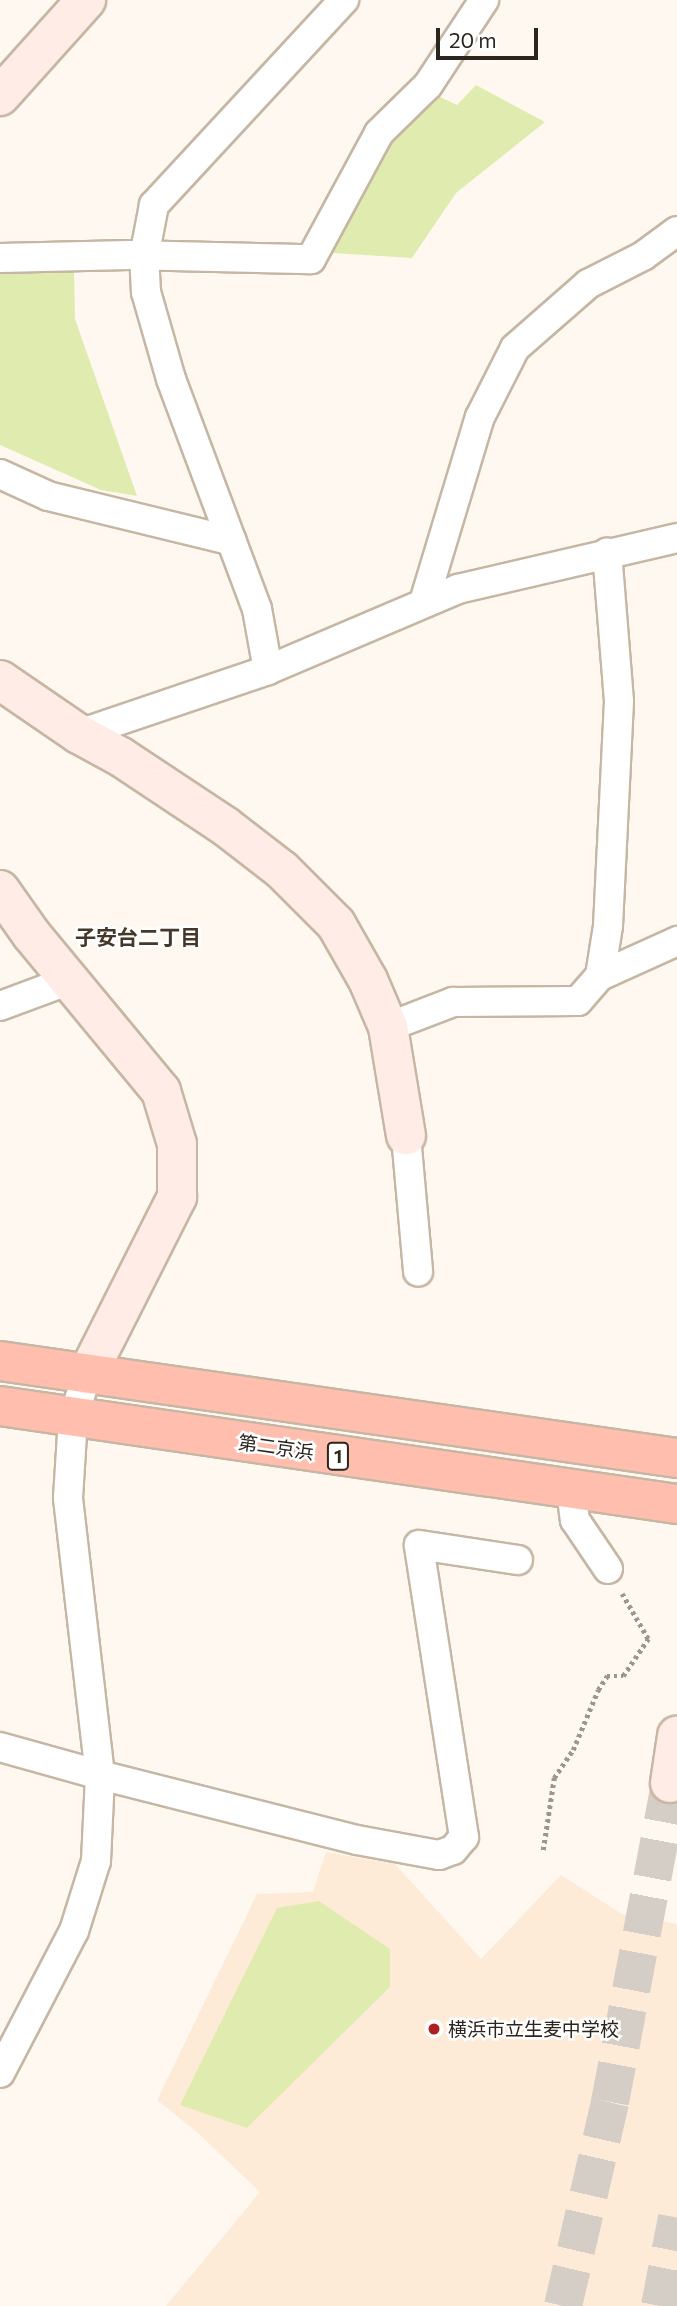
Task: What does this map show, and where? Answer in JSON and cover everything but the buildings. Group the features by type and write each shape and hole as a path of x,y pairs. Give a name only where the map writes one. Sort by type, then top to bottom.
{"highway":[{"path":"0,1361 677,1458"},
{"name":"第二京浜","path":"0,1406 677,1504"}],"street":[{"path":"0,96 86,0"},
{"path":"268,670 257,609 171,379 146,292 144,257 154,205 344,0"},
{"path":"0,258 311,259 379,133 428,85 484,0"},
{"path":"424,602 480,417 515,348 587,284 643,256 677,231"},
{"path":"0,474 48,496 232,541"},
{"path":"79,734 268,670 458,589 607,552 677,538"},
{"path":"600,976 608,926 619,701 607,552"},
{"path":"0,680 79,734 121,757 225,826 282,870 336,923 368,980 388,1027 406,1136 418,1271"},
{"path":"0,890 30,934 161,1091 177,1144 177,1197 87,1375 73,1418 68,1498 100,1775 96,1861 74,1931 0,2073"},
{"path":"388,1027 453,1002 578,1001 600,976 677,941"},
{"path":"0,1006 70,979"},
{"path":"571,1489 575,1520 608,1569"},
{"path":"0,1747 357,1840 439,1855 453,1850 464,1837 419,1545 518,1560"},
{"path":"670,1783 677,1736"}],"path":[{"path":"543,1850 554,1778 573,1750 598,1690 607,1676 623,1676 648,1639 608,1569"}],"shaded area":[{"name":"横浜市立生麦中学校","path":"326,1852 395,1864 481,1959 561,1875 622,1914 677,1924 677,2306 166,2306 260,2192 198,2133 157,2100 257,1894 313,1892"}],"green space":[{"path":"476,85 545,122 456,193 412,258 332,253 383,146 438,96 457,105"},
{"path":"74,268 75,319 137,496 101,490 0,445 0,270"},
{"path":"319,1901 390,1949 390,1987 247,2128 180,2105 277,1908"}],"tunnel":[{"path":"563,2306 610,2102 670,1783"},
{"path":"660,2306 677,2218"}],"place":[{"name":"横浜市立生麦中学校","path":"434,2029"}],"district":[{"name":"子安台二丁目","path":"138,937"}]}
